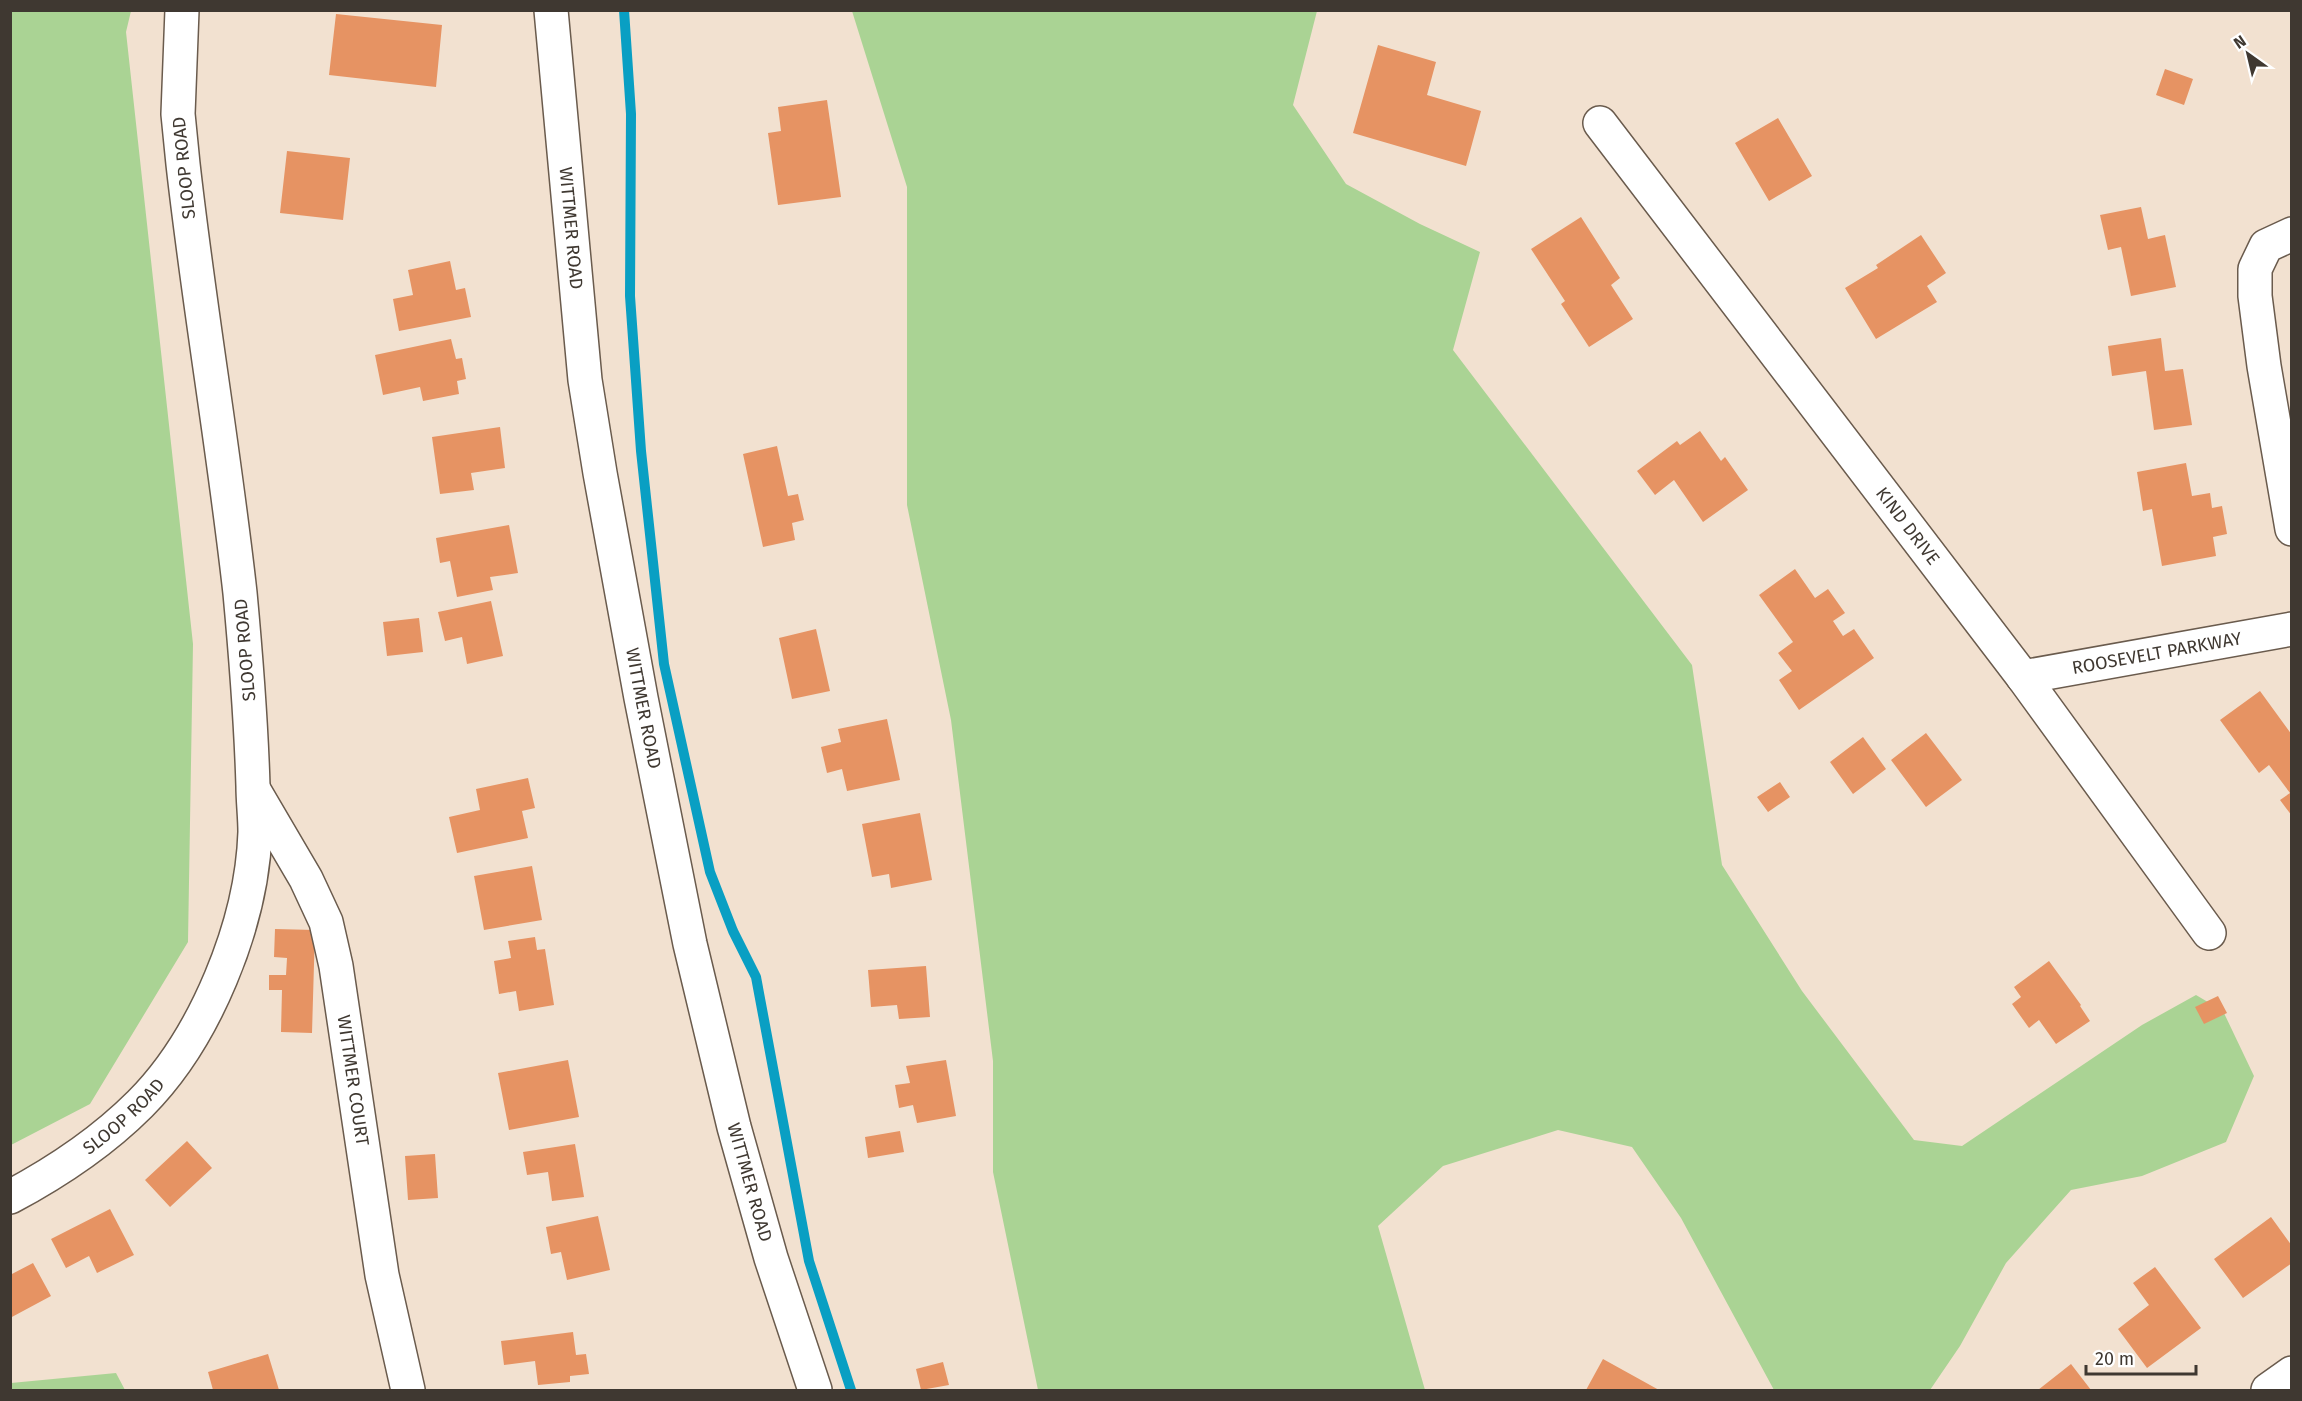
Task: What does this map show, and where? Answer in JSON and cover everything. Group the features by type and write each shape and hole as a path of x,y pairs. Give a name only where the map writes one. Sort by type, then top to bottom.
{"street":[{"name":"SLOOP ROAD","path":"10,1197 46,1178 110,1131 141,1104 194,1033 225,965 242,914 255,833 252,726 236,564 178,114 178,63 182,10"},
{"name":"WITTMER ROAD","path":"551,10 585,380 641,698 690,944 734,1127 771,1258 815,1390"},
{"name":"KIND DRIVE","path":"1600,123 2023,678 2209,933"},
{"path":"2292,234 2265,246 2255,269 2255,296 2264,366 2292,530"},
{"name":"ROOSEVELT PARKWAY","path":"2023,678 2292,629"},
{"name":"WITTMER COURT","path":"253,788 306,879 326,922 336,966 382,1275 408,1390"},
{"path":"2268,1390 2292,1373"}],"green space":[{"path":"11,10 131,11 126,32 193,644 188,942 90,1104 11,1145"},
{"path":"852,11 1317,11 1293,105 1346,184 1420,224 1480,252 1453,350 1692,665 1722,865 1802,991 1914,1140 1962,1146 2142,1025 2196,995 2223,1011 2254,1076 2226,1142 2142,1176 2071,1190 2006,1263 1960,1346 1930,1390 1774,1390 1681,1218 1632,1147 1558,1130 1443,1166 1378,1226 1425,1390 1038,1390 993,1172 993,1061 951,720 907,505 907,187"},
{"path":"116,1373 125,1390 11,1390 11,1383"}],"building":[{"path":"336,14 442,25 436,87 329,75"},
{"path":"1378,45 1436,62 1427,95 1481,111 1466,166 1353,133"},
{"path":"2165,69 2193,79 2184,105 2156,95"},
{"path":"827,100 841,197 778,205 768,133 781,131 778,107"},
{"path":"1778,118 1812,176 1769,201 1735,143"},
{"path":"287,151 350,158 343,220 280,213"},
{"path":"2141,207 2148,239 2165,235 2176,287 2131,296 2121,247 2108,250 2100,215"},
{"path":"1581,217 1620,278 1611,285 1633,319 1589,347 1561,304 1565,301 1531,249"},
{"path":"1921,235 1946,273 1927,286 1937,302 1876,339 1845,288 1878,268 1876,265"},
{"path":"450,261 456,290 465,288 471,317 399,331 393,299 413,295 408,270"},
{"path":"2161,338 2165,371 2183,369 2192,425 2154,430 2146,371 2112,376 2108,346"},
{"path":"451,339 456,359 462,358 466,379 457,381 459,394 423,401 420,387 383,395 375,355"},
{"path":"500,427 505,468 471,473 474,490 440,494 432,437"},
{"path":"1700,431 1721,461 1725,457 1748,490 1703,522 1674,480 1655,495 1637,471 1677,441 1680,445"},
{"path":"777,446 788,496 798,494 804,520 792,523 795,540 763,547 743,454"},
{"path":"2186,463 2192,496 2210,493 2212,508 2222,506 2227,534 2213,537 2216,556 2162,566 2152,509 2143,511 2137,472"},
{"path":"509,525 518,573 490,577 493,590 457,597 450,561 440,563 436,538"},
{"path":"1795,569 1815,598 1828,589 1845,613 1833,621 1843,636 1854,629 1874,658 1799,710 1779,680 1792,671 1778,653 1793,642 1759,595"},
{"path":"491,601 503,656 467,664 462,637 445,641 438,612"},
{"path":"419,618 423,652 387,656 383,622"},
{"path":"816,629 830,691 792,699 779,638"},
{"path":"2260,691 2292,735 2292,816 2280,800 2290,793 2269,765 2259,773 2220,720"},
{"path":"887,719 900,780 847,791 842,769 827,773 821,747 841,742 838,729"},
{"path":"1926,733 1962,780 1926,807 1891,760"},
{"path":"1863,737 1886,769 1853,794 1830,762"},
{"path":"528,778 535,808 522,811 528,838 457,853 449,817 480,810 476,789"},
{"path":"1780,782 1790,797 1768,812 1757,797"},
{"path":"920,813 932,880 891,888 889,874 872,877 862,824"},
{"path":"532,866 542,920 484,930 474,876"},
{"path":"275,929 315,930 312,1033 281,1032 282,990 269,990 269,975 286,975 287,958 274,957"},
{"path":"535,937 537,950 545,949 554,1005 519,1011 516,991 499,994 494,961 511,958 508,941"},
{"path":"2049,961 2090,1021 2056,1044 2039,1020 2029,1028 2012,1004 2021,997 2014,987"},
{"path":"926,966 930,1017 899,1019 897,1005 871,1007 868,970"},
{"path":"2218,996 2227,1013 2204,1024 2195,1007"},
{"path":"568,1060 579,1117 509,1130 498,1073"},
{"path":"946,1060 956,1116 917,1123 913,1105 899,1108 895,1085 910,1083 906,1066"},
{"path":"900,1131 904,1152 868,1158 865,1137"},
{"path":"187,1141 212,1168 170,1207 145,1180"},
{"path":"575,1144 584,1197 552,1201 548,1172 527,1175 523,1152"},
{"path":"435,1154 438,1198 408,1200 405,1156"},
{"path":"110,1209 134,1255 97,1273 89,1256 66,1268 51,1239"},
{"path":"598,1216 610,1270 567,1280 561,1252 551,1254 546,1227"},
{"path":"2271,1217 2292,1246 2292,1263 2243,1298 2214,1259"},
{"path":"33,1263 51,1296 10,1318 10,1275"},
{"path":"2155,1267 2201,1328 2147,1368 2118,1329 2149,1305 2133,1283"},
{"path":"573,1332 576,1355 586,1354 589,1374 570,1376 570,1382 538,1385 535,1361 504,1365 501,1341"},
{"path":"268,1354 279,1390 213,1390 208,1372"},
{"path":"1603,1359 1659,1390 1586,1390"},
{"path":"943,1362 949,1385 921,1390 916,1369"},
{"path":"2071,1364 2091,1390 2038,1390"}],"waterway":[{"path":"624,10 631,114 630,296 641,451 664,664 710,872 733,931 756,977 809,1261 851,1390"}]}
